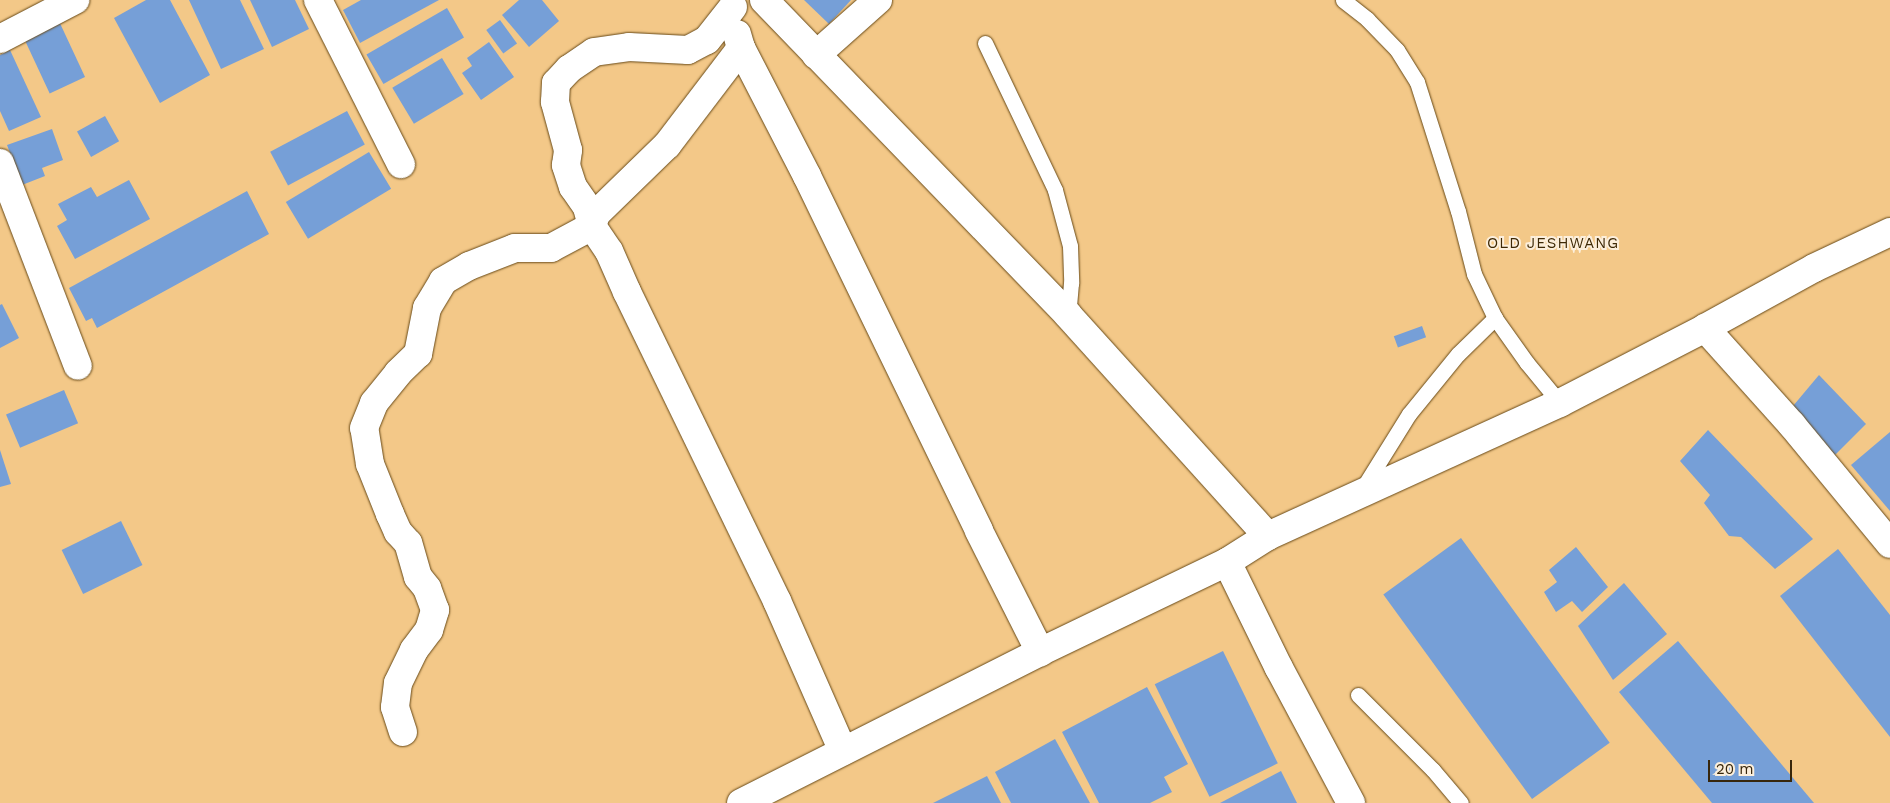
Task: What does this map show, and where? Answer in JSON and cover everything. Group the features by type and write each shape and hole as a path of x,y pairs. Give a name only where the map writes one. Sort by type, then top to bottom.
{"street":[{"path":"0,39 75,0"},
{"path":"318,0 401,164"},
{"path":"764,0 1068,315 1268,536"},
{"path":"816,55 878,0"},
{"path":"734,3 735,29 741,48 807,176 1040,652"},
{"path":"734,3 707,40 688,50 629,47 594,52 569,69 556,84 555,102 568,150 566,165 573,187 587,207 592,226 609,251 626,292 777,601 843,751"},
{"path":"403,732 395,707 398,683 414,650 429,630 435,610 427,588 418,577 408,543 398,532 370,464 364,428 374,403 398,372 418,354 427,308 443,281 468,266 515,248 550,248 592,226 596,214 667,144 741,48"},
{"path":"0,163 78,366"},
{"path":"741,803 1040,652 1227,562 1268,536 1560,402 1705,328 1814,268 1890,232"},
{"path":"1705,328 1792,425 1890,544"},
{"path":"1227,562 1279,668 1350,803"}],"lane":[{"path":"1343,0 1367,19 1397,50 1417,82 1458,211 1474,274 1495,318 1527,363 1560,402"},
{"path":"985,43 1055,190 1070,246 1072,283 1068,315"},
{"path":"1359,494 1409,414 1458,354 1495,318"},
{"path":"1358,695 1432,770 1461,803"}],"building":[{"path":"146,0 170,0 210,75 160,103 114,18"},
{"path":"189,0 240,0 264,49 221,69"},
{"path":"250,0 295,0 309,29 272,47"},
{"path":"361,0 439,0 360,43 343,10"},
{"path":"519,0 542,0 559,21 529,47 502,15"},
{"path":"804,0 851,0 829,24"},
{"path":"447,8 464,37 383,84 366,54"},
{"path":"58,19 85,77 50,93 23,35"},
{"path":"500,20 517,43 503,53 486,30"},
{"path":"489,42 514,77 481,100 462,73 472,66 467,58"},
{"path":"10,50 41,117 9,131 0,111 0,55"},
{"path":"442,58 464,94 414,124 392,88"},
{"path":"347,111 365,145 288,185 270,152"},
{"path":"105,116 119,141 91,157 77,132"},
{"path":"52,129 63,160 42,168 45,176 22,185 7,145"},
{"path":"369,152 391,189 308,239 286,202"},
{"path":"129,180 150,219 75,259 57,226 67,220 58,204 91,187 97,197"},
{"path":"247,191 269,234 97,328 92,318 86,321 69,288"},
{"path":"2,304 19,338 0,348 0,305"},
{"path":"1422,326 1426,337 1398,348 1394,336"},
{"path":"1819,375 1866,424 1835,455 1793,406"},
{"path":"64,390 78,423 20,448 6,415"},
{"path":"1708,430 1813,539 1775,569 1741,537 1729,536 1704,503 1710,495 1680,461"},
{"path":"1890,432 1890,511 1851,465"},
{"path":"0,450 11,484 0,487"},
{"path":"121,521 142,565 83,594 62,550"},
{"path":"1461,538 1610,743 1532,799 1383,594"},
{"path":"1576,547 1608,587 1582,612 1572,601 1556,612 1544,592 1557,582 1549,570"},
{"path":"1838,549 1890,615 1890,737 1780,596"},
{"path":"1624,583 1667,634 1613,680 1578,626"},
{"path":"1678,641 1814,803 1712,803 1619,692"},
{"path":"1223,651 1278,763 1209,797 1155,684"},
{"path":"1147,687 1188,764 1164,777 1172,792 1150,803 1099,803 1062,732"},
{"path":"1055,739 1090,803 1011,803 995,772"},
{"path":"1281,771 1297,803 1220,803"},
{"path":"987,776 1001,803 933,803"}],"district":[{"name":"OLD JESHWANG","path":"1553,244"}]}
